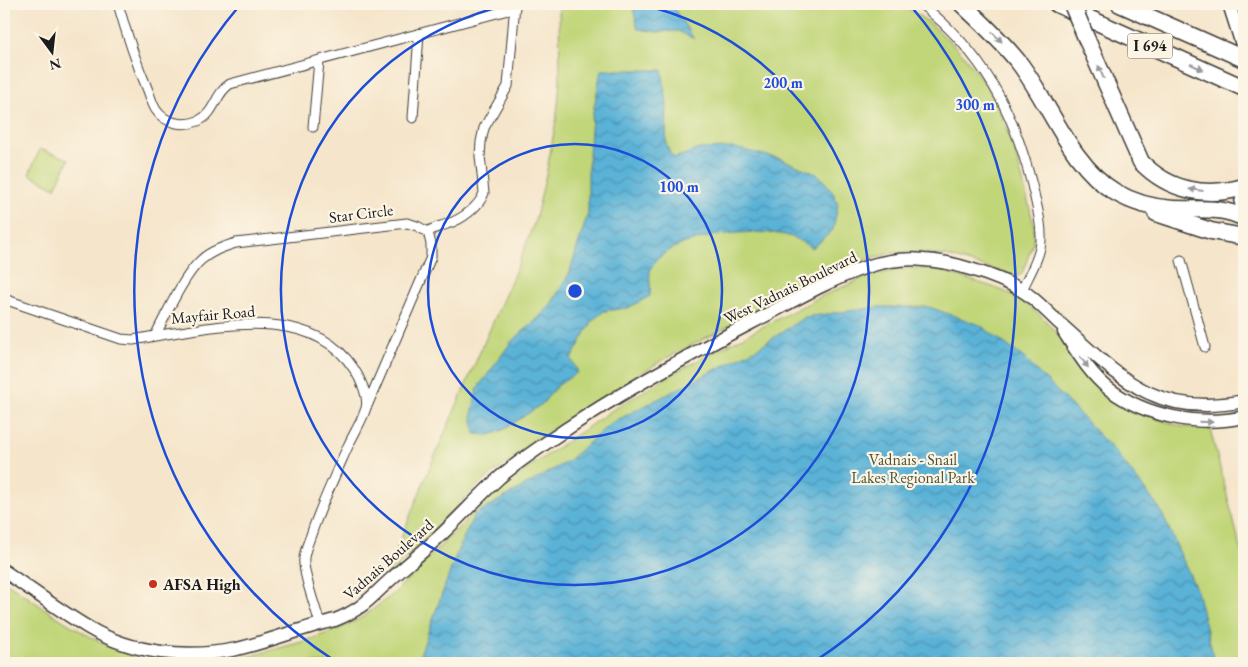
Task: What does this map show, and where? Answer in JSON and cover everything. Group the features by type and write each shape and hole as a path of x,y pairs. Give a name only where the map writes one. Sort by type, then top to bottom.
{"highway":[{"path":"962,4 1003,43 1021,64 1084,165 1111,193 1144,209 1211,231 1244,238"},
{"name":"I 694","path":"1056,4 1244,88"},
{"path":"1072,4 1141,162 1153,174 1172,185 1189,189 1220,192 1244,189"},
{"name":"I 694","path":"1120,4 1244,58"},
{"path":"1104,185 1132,200 1148,205 1172,209 1217,209 1244,216"}],"street":[{"path":"118,4 134,57 156,110 170,121 188,124 206,116 212,110 221,92 230,84 419,34 515,6 508,86 484,128 481,142 484,193 482,199 459,220 433,228 428,232 431,256 322,504 304,559 304,569 320,624"},
{"path":"921,4 957,35 985,72 1005,105 1021,146 1038,209 1041,240 1040,249 1022,290"},
{"path":"1229,4 1244,51"},
{"path":"413,118 419,34"},
{"path":"313,127 319,61"},
{"path":"1244,189 1241,203 1244,216"},
{"name":"Star Circle","path":"155,336 191,271 201,260 223,247 236,243 407,223 428,232"},
{"name":"West Vadnais Boulevard","path":"702,348 849,274 886,262 924,260 941,262 975,271 1022,290 1124,380 1138,388 1171,401 1196,405 1244,401"},
{"path":"1181,260 1205,347"},
{"name":"Mayfair Road","path":"4,299 121,339 133,340 222,325 244,324 268,325 314,333 332,344 348,360 362,386 366,406"},
{"name":"West Vadnais Boulevard","path":"1058,321 1084,363 1109,389 1142,407 1198,422 1244,417"},
{"name":"Vadnais Boulevard","path":"4,571 90,629 110,638 151,650 173,653 212,653 238,648 320,624 350,614 374,597 385,584 442,534 473,501 503,475 543,445 626,391 702,348"}],"green space":[{"path":"559,4 902,4 931,24 961,52 982,79 999,108 1016,155 1034,225 1033,243 1022,274 1018,276 947,256 915,252 893,253 874,257 829,274 661,361 546,434 478,485 384,580 430,467 521,258 536,217 557,115 560,82"},
{"path":"40,149 69,159 55,188 29,174"},
{"name":"Vadnais - Snail Lakes Regional Park","path":"906,268 933,269 1010,294 1029,306 1044,319 1073,357 1157,419 1184,427 1210,429 1244,561 1244,663 215,663 250,656 305,641 339,629 363,617 394,593 483,503 508,482 614,409 681,369 820,297 866,277"},
{"path":"4,581 59,618 98,641 139,658 161,663 4,663"}],"water":[{"path":"632,4 671,4 694,39 678,31 658,32 638,29"},
{"path":"601,70 662,70 667,103 666,144 670,153 675,158 699,149 735,148 781,159 819,175 833,192 838,205 833,230 813,248 792,237 760,232 717,235 677,246 662,255 652,266 650,273 650,296 628,308 604,311 593,320 571,359 578,372 557,386 542,404 505,429 490,435 475,434 472,414 477,389 512,341 550,306 569,274 588,213 588,168 592,118"},
{"name":"Vadnais - Snail Lakes Regional Park","path":"878,307 929,307 980,325 1024,358 1069,403 1117,454 1160,509 1197,591 1215,663 417,663 457,552 474,515 568,461 611,423 756,349 805,317"}],"place":[{"name":"AFSA High","path":"153,584"}]}
